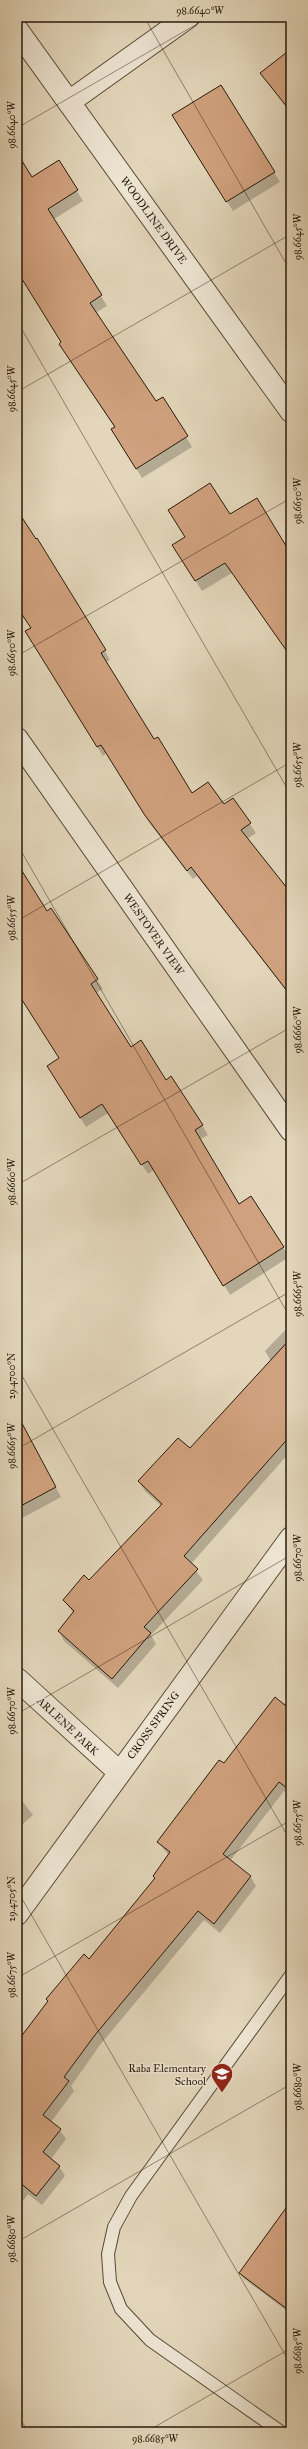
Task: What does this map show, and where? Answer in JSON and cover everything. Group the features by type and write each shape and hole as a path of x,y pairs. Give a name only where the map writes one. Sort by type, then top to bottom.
{"street":[{"path":"69,102 188,17"},
{"name":"WOODLINE DRIVE","path":"17,30 291,411"},
{"name":"WESTOVER VIEW","path":"17,739 291,1130"},
{"name":"CROSS SPRING","path":"17,1914 291,1538"},
{"name":"ARLENE PARK","path":"17,1679 119,1772"}],"lane":[{"path":"281,2432 150,2340 122,2309 110,2282 108,2254 114,2227 131,2196 291,1975"}],"building":[{"path":"291,49 291,112 260,73"},
{"path":"221,85 275,172 226,202 172,115"},
{"path":"17,153 32,177 59,160 78,190 48,209 102,295 90,303 156,401 163,397 188,436 136,469 111,429 115,427 59,344 61,342 17,271"},
{"path":"210,483 230,514 257,498 291,554 291,657 225,563 195,581 172,545 185,537 168,510"},
{"path":"17,510 36,539 37,538 106,650 101,653 154,739 158,737 192,793 208,782 224,804 233,798 251,823 241,830 291,893 291,996 191,867 187,871 144,814 101,745 97,747 25,631 31,628 17,607"},
{"path":"17,863 47,911 51,908 98,979 91,984 131,1047 141,1040 166,1080 171,1076 203,1125 195,1130 239,1204 251,1196 284,1247 223,1286 148,1161 141,1165 102,1104 80,1118 47,1066 59,1058 17,992"},
{"path":"291,1338 291,1435 184,1556 198,1569 144,1627 151,1633 112,1679 58,1631 74,1611 63,1600 84,1575 89,1580 162,1504 138,1481 178,1438 190,1448"},
{"path":"17,1414 56,1487 17,1508"},
{"path":"275,1697 291,1710 291,1791 279,1782 223,1854 251,1876 214,1924 198,1911 95,2035 64,2077 69,2081 43,2115 61,2129 43,2152 60,2166 36,2196 19,2182 17,2185 17,2042 48,2001 46,1999 84,1954 89,1959 155,1878 153,1876 170,1852 157,1842 219,1760 224,1763"},
{"path":"291,2201 291,2312 239,2273"}],"place":[{"name":"Raba Elementary School","path":"222,2094"}]}
